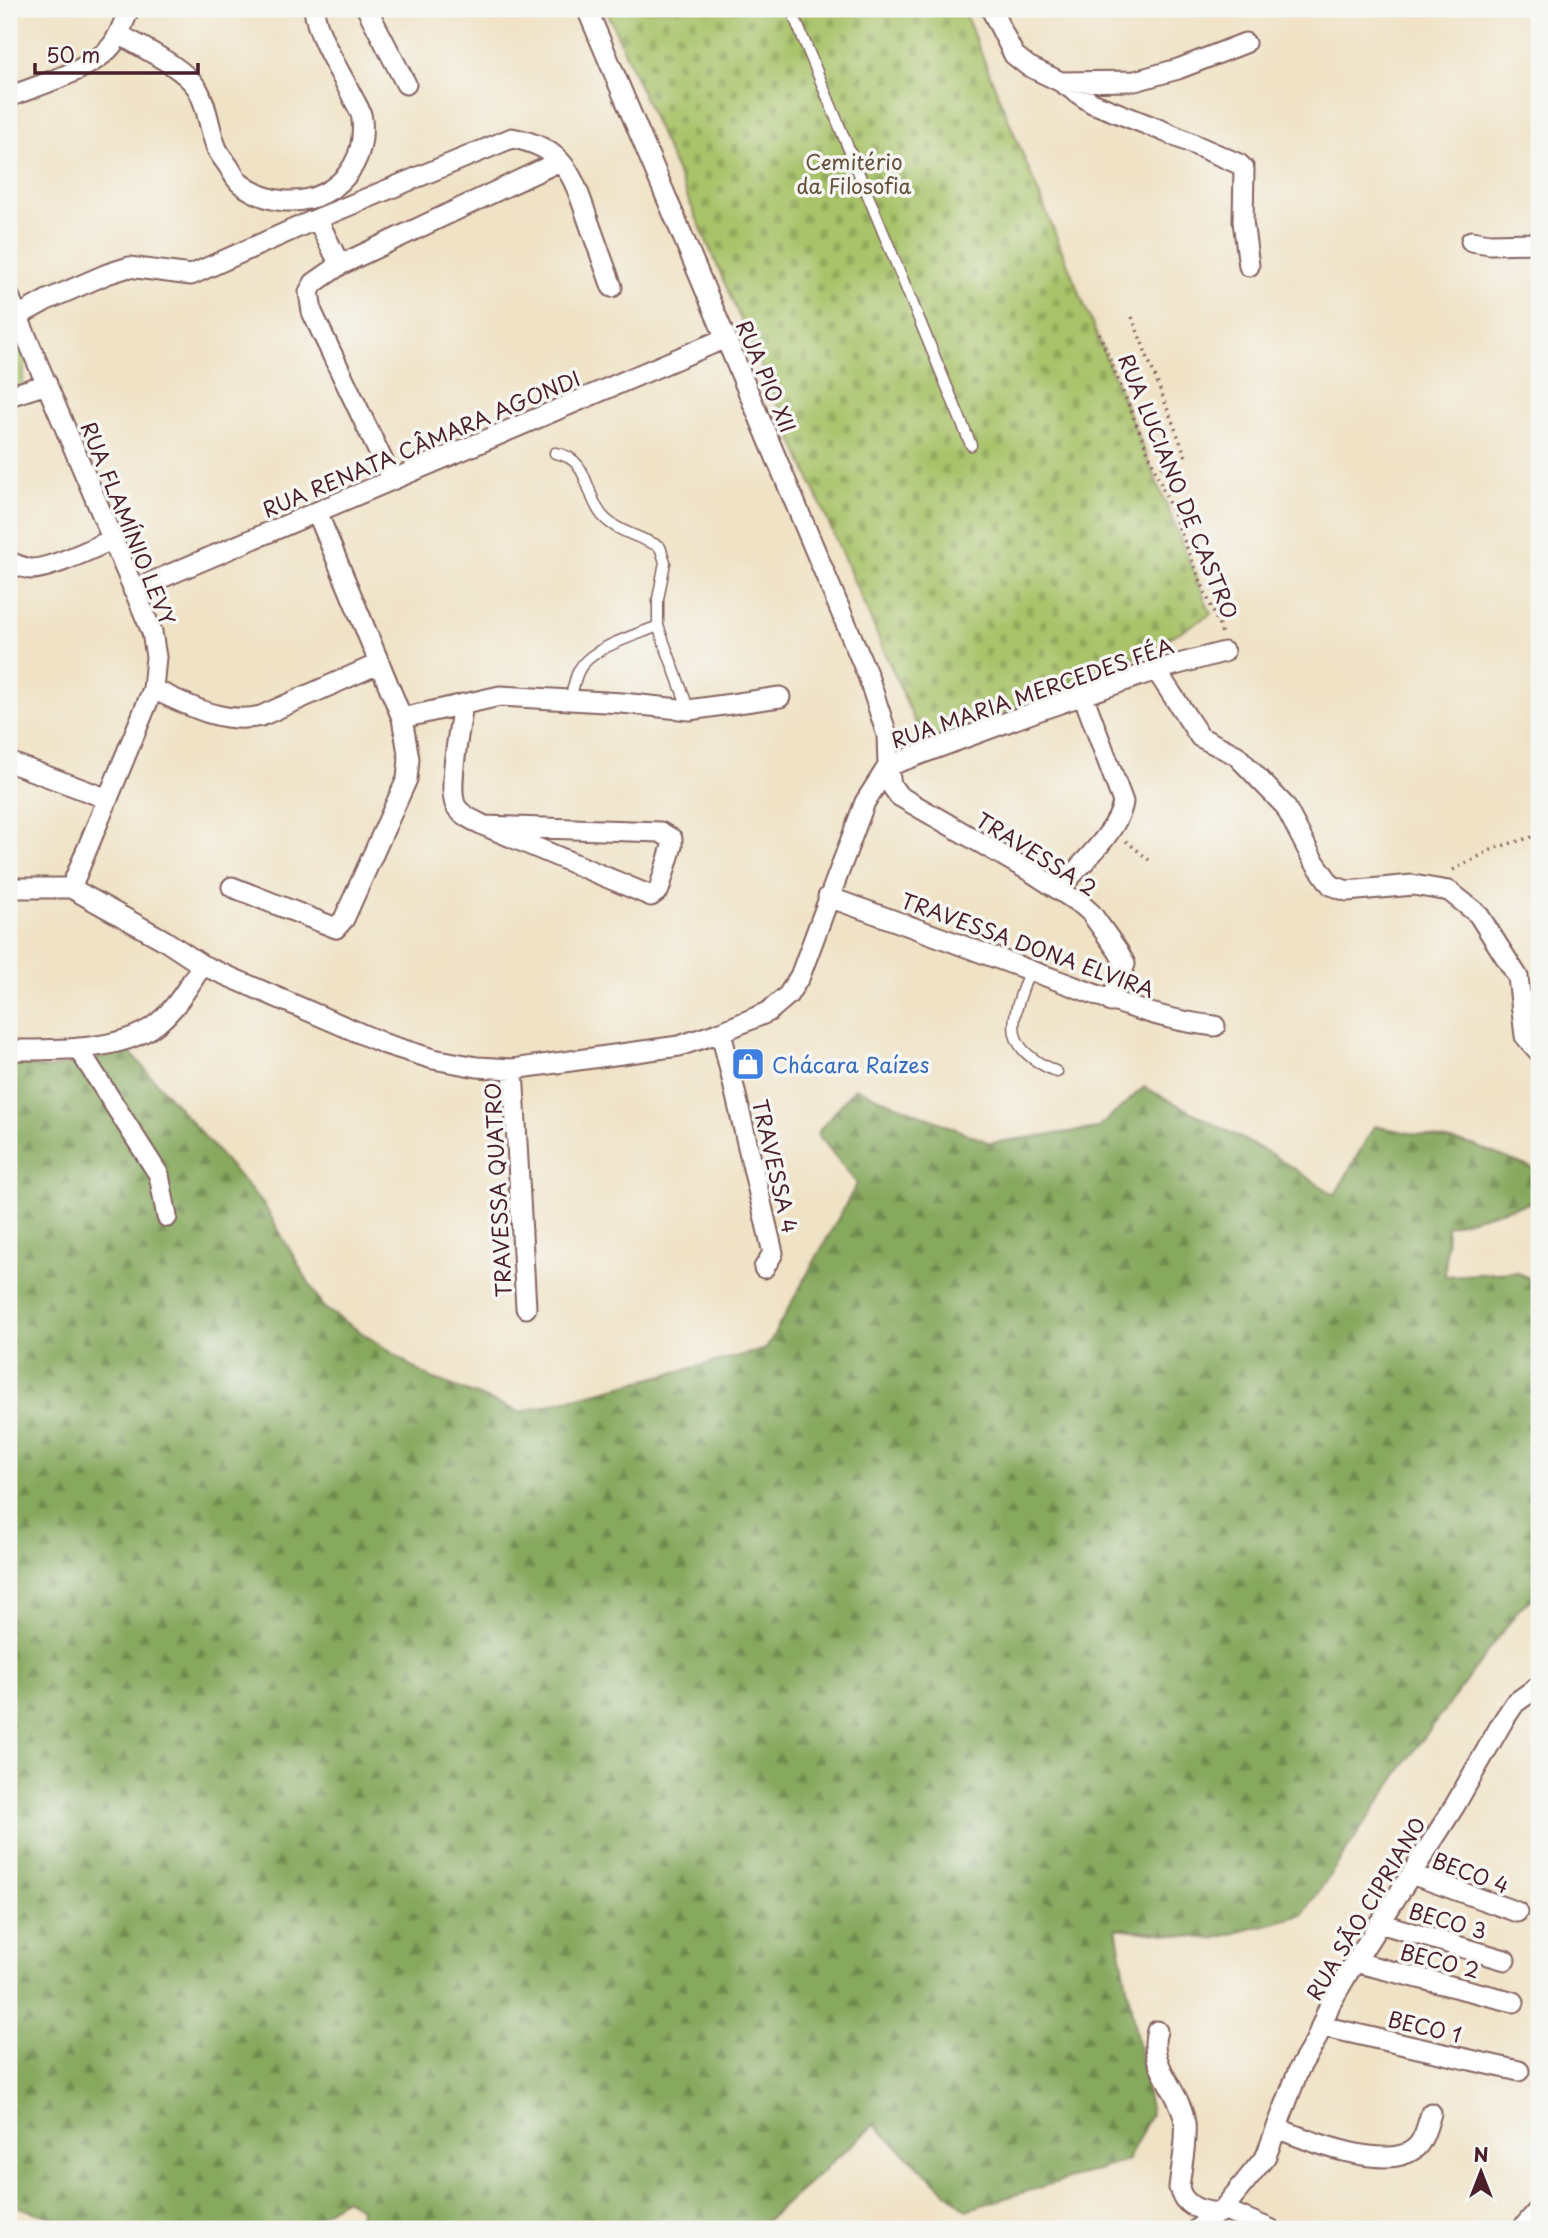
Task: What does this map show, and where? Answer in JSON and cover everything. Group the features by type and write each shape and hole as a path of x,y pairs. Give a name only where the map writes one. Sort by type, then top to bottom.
{"street":[{"path":"9,97 100,57 112,46 129,9"},
{"path":"119,34 187,75 198,90 217,149 239,183 259,194 280,199 307,200 324,195 338,186 351,168 363,136 362,117 319,29 314,9"},
{"path":"367,9 406,84"},
{"name":"RUA PIO XII","path":"587,9 868,676 887,735 888,766"},
{"path":"991,9 1014,55 1028,66 1060,82 1092,103 1239,164 1244,169 1245,240 1250,266"},
{"path":"1060,82 1135,81 1178,69 1245,43"},
{"path":"18,316 47,300 129,267 191,275 512,138 532,141 560,161 573,177 612,287"},
{"path":"392,480 312,312 309,292 314,283 340,265 560,161"},
{"path":"317,219 340,265"},
{"path":"1471,241 1490,244 1539,243"},
{"name":"RUA FLAMÍNIO LEVY","path":"9,296 152,632 156,657 153,689 71,888"},
{"name":"RUA RENATA CÂMARA AGONDI","path":"133,590 726,338"},
{"path":"9,396 47,384"},
{"path":"232,887 336,928 345,919 407,779 410,759 401,719 317,512"},
{"path":"9,562 30,569 44,567 111,540"},
{"name":"RUA MARIA MERCEDES FÉA","path":"9,888 71,888 202,965 385,1044 433,1059 477,1068 513,1069 680,1046 768,1012 788,995 800,976 865,802 888,766 1156,670 1224,652"},
{"path":"153,689 201,711 228,719 246,719 261,716 378,664"},
{"path":"1156,670 1200,737 1236,755 1265,782 1285,806 1312,858 1331,885 1347,891 1418,886 1449,891 1478,914 1517,977 1525,1036 1539,1052"},
{"path":"1059,889 1112,828 1122,810 1123,802 1083,695"},
{"path":"401,719 500,696 570,699 689,710 780,697"},
{"path":"463,704 452,789 455,806 467,818 485,827 651,896 659,890 672,839 660,832 485,827"},
{"path":"9,762 108,799"},
{"name":"TRAVESSA 2","path":"888,766 891,785 899,796 1059,889 1091,913 1125,964 1111,1002"},
{"name":"TRAVESSA DONA ELVIRA","path":"828,897 1111,1002 1163,1017 1215,1026"},
{"path":"9,1050 78,1048 143,1033 182,997 202,965"},
{"name":"TRAVESSA 4","path":"721,1032 773,1253 764,1268"},
{"path":"78,1048 159,1175 167,1217"},
{"name":"TRAVESSA QUATRO","path":"513,1069 526,1308"},
{"name":"RUA SÃO CIPRIANO","path":"1197,2229 1221,2211 1266,2156 1299,2069 1330,2004 1454,1807 1503,1721 1515,1703 1537,1693"},
{"name":"BECO 4","path":"1411,1874 1517,1912"},
{"name":"BECO 3","path":"1379,1923 1505,1960"},
{"name":"BECO 2","path":"1355,1962 1514,2002"},
{"name":"BECO 1","path":"1321,2025 1519,2071"},
{"path":"1157,2031 1154,2040 1157,2060 1185,2121 1179,2188 1181,2198 1204,2211 1221,2211 1270,2229"},
{"path":"1276,2128 1341,2150 1388,2157 1410,2151 1418,2145 1431,2113"},
{"path":"1522,2229 1539,2209"}],"lane":[{"path":"791,9 971,445"},
{"path":"555,453 569,455 578,465 598,510 611,526 638,535 660,547 665,562 658,599 658,626 689,710"},
{"path":"570,699 578,671 587,659 601,650 658,626"},
{"path":"1029,971 1013,1017 1015,1033 1026,1055 1057,1072"}],"path":[{"path":"1132,317 1186,457 1157,469"},
{"name":"RUA LUCIANO DE CASTRO","path":"1100,333 1222,632 1224,652"},
{"path":"1112,828 1149,860"},
{"path":"1418,886 1495,848 1539,835"}],"green space":[{"name":"Cemitério da Filosofia","path":"606,9 963,9 1211,614 1109,672 925,745"},
{"path":"9,314 26,355 22,389 9,382"},
{"path":"130,1052 264,1205 323,1307 427,1376 520,1412 766,1349 857,1184 817,1133 855,1088 990,1143 1098,1128 1144,1087 1273,1155 1335,1195 1374,1126 1473,1145 1539,1171 1539,1200 1447,1226 1445,1276 1516,1272 1539,1283 1539,1593 1521,1607 1408,1759 1303,1915 1212,1939 1116,1928 1151,2114 1127,2161 966,2210 874,2125 757,2229 356,2229 361,2208 345,2199 300,2229 88,2229 9,2204 9,1061 46,1069"}],"place":[{"name":"Chácara Raízes","path":"748,1064"}]}
